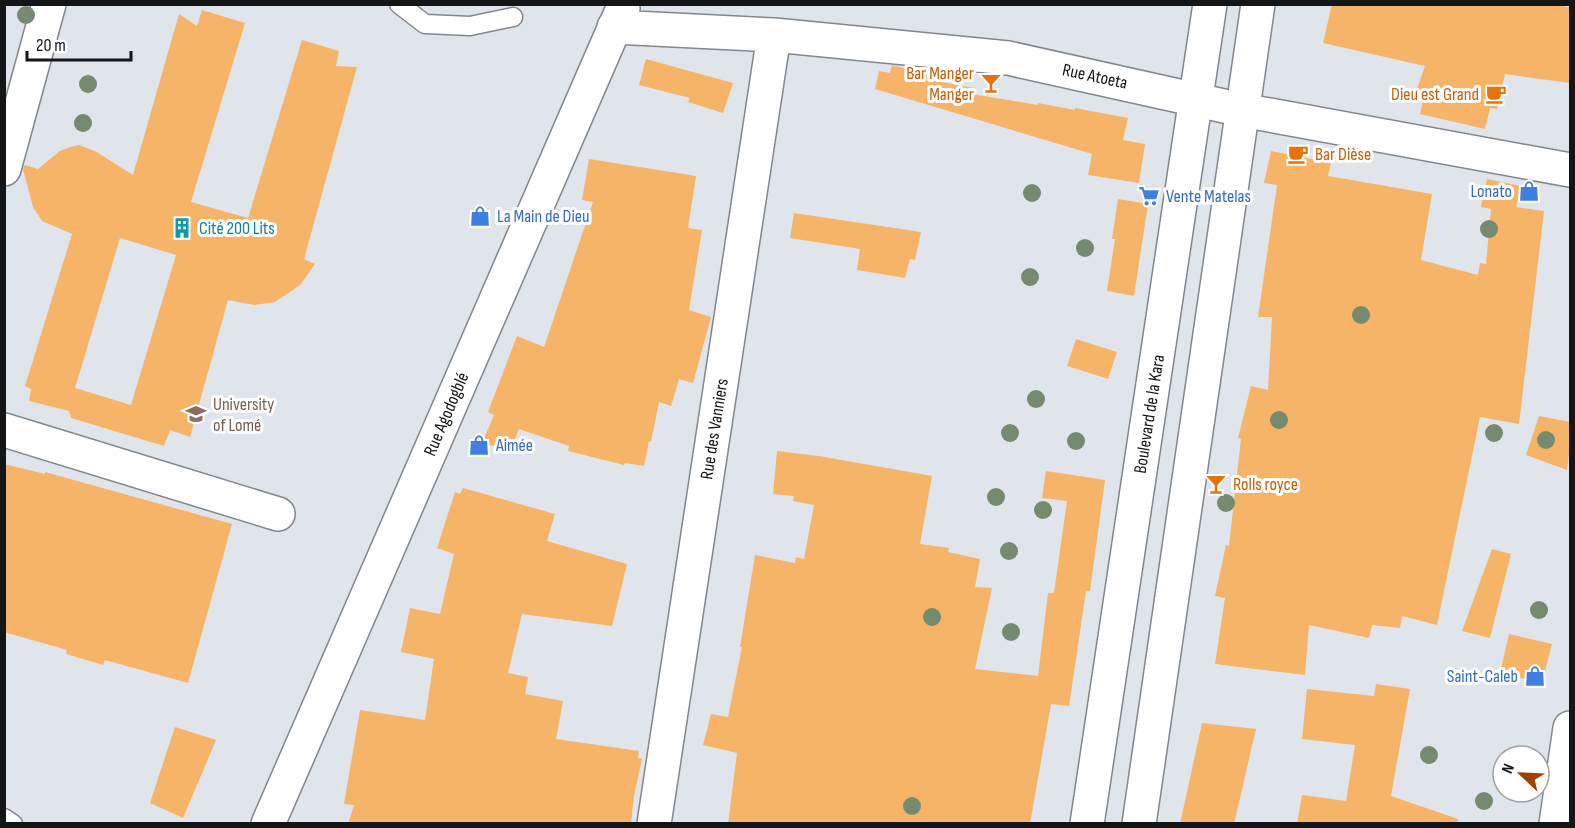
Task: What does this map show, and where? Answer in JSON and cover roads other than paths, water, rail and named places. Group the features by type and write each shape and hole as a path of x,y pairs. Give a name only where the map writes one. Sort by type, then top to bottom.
{"street":[{"path":"4,169 49,4"},
{"name":"Boulevard de la Kara","path":"1087,824 1179,94 1209,4"},
{"path":"1138,824 1265,113 1258,4"},
{"name":"Rue Atoeta","path":"619,16 774,35 1008,58 1265,113 1570,170"},
{"name":"Rue Agodogblé","path":"268,824 619,16"},
{"name":"Rue des Vanniers","path":"654,824 774,35"},
{"path":"4,430 278,514"},
{"path":"1556,824 1570,728"}],"lane":[{"path":"399,4 425,24 470,26 513,17"},
{"path":"4,818 14,824"}],"place":[{"name":"Bar Manger Manger","path":"991,83"},
{"name":"Dieu est Grand","path":"1496,94"},
{"name":"Bar Dièse","path":"1298,154"},
{"name":"Lonato","path":"1529,191"},
{"name":"Vente Matelas","path":"1149,196"},
{"name":"La Main de Dieu","path":"480,216"},
{"name":"Cité 200 Lits","path":"182,228"},
{"name":"University of Lomé","path":"196,414"},
{"name":"Aimée","path":"479,445"},
{"name":"Rolls royce","path":"1216,484"},
{"name":"Saint-Caleb","path":"1535,676"}]}
